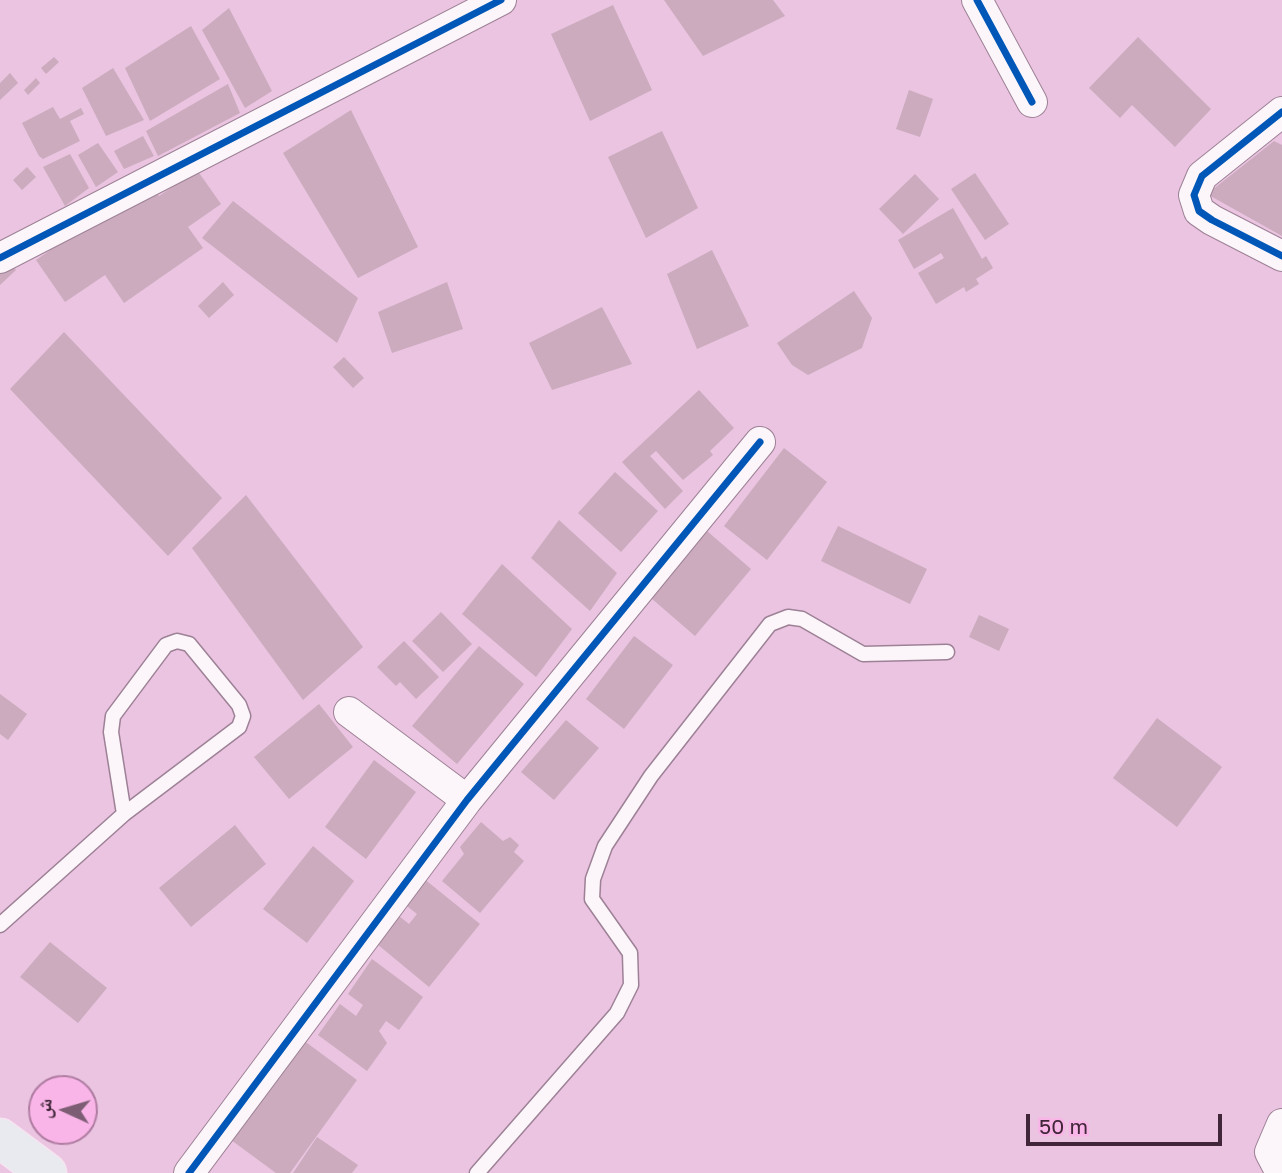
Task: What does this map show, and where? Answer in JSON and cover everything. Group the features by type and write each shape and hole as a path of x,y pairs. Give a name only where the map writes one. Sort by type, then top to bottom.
{"main road":[{"path":"0,1138 47,1173"}],"street":[{"path":"0,258 501,0"},
{"path":"977,0 1032,102"},
{"path":"1282,112 1202,176 1194,195 1199,211 1282,256"},
{"path":"189,1173 467,800 760,442"},
{"path":"349,712 467,800"},
{"path":"1281,1173 1270,1152 1282,1124"}],"lane":[{"path":"477,1173 617,1013 631,985 630,953 592,900 593,879 605,846 651,776 770,624 788,617 802,619 863,653 947,652"},
{"path":"0,925 124,814 239,727 243,716 240,705 189,644 177,641 166,645 113,716 111,732 124,814"}],"building":[{"path":"664,0 773,0 785,16 703,56"},
{"path":"613,5 652,90 590,121 551,34"},
{"path":"229,8 272,91 245,108 202,30"},
{"path":"191,26 220,79 150,121 125,68"},
{"path":"1138,37 1211,109 1175,147 1132,105 1120,118 1089,88"},
{"path":"54,57 59,62 46,74 41,68"},
{"path":"113,68 144,120 106,136 82,88"},
{"path":"10,73 18,83 0,100 0,83"},
{"path":"36,78 40,83 28,95 24,90"},
{"path":"228,84 240,113 158,156 146,131"},
{"path":"909,90 933,99 920,137 896,129"},
{"path":"53,107 60,119 81,108 84,114 70,121 80,141 43,159 22,123"},
{"path":"351,110 418,247 358,278 283,153"},
{"path":"662,131 698,208 646,238 608,157"},
{"path":"143,136 154,156 124,169 114,151"},
{"path":"1274,141 1282,145 1282,236 1207,194"},
{"path":"98,143 118,172 96,187 78,155"},
{"path":"70,154 89,188 65,206 43,167"},
{"path":"27,167 36,177 22,190 13,180"},
{"path":"197,170 221,204 188,227 203,248 124,303 105,275 65,302 36,260 149,181 159,196"},
{"path":"975,173 1009,224 985,240 951,189"},
{"path":"915,174 939,199 903,234 879,209"},
{"path":"233,201 358,298 337,343 202,238"},
{"path":"953,208 982,259 986,256 993,268 976,279 979,284 966,292 964,287 936,304 918,273 944,258 941,253 914,269 898,240"},
{"path":"712,250 749,326 697,349 667,274"},
{"path":"6,259 16,270 0,285 0,265"},
{"path":"223,282 234,295 209,318 198,306"},
{"path":"447,282 463,329 392,353 378,312"},
{"path":"854,291 872,318 862,348 808,375 792,365 777,343"},
{"path":"602,307 632,364 552,390 529,343"},
{"path":"64,332 222,498 168,556 10,389"},
{"path":"344,357 364,378 353,388 333,367"},
{"path":"699,390 734,428 710,451 713,455 683,480 656,451 650,456 683,491 665,509 622,462"},
{"path":"784,448 827,482 767,560 724,526"},
{"path":"615,472 658,511 621,552 578,513"},
{"path":"246,495 363,647 303,700 192,548"},
{"path":"559,520 617,573 590,611 531,558"},
{"path":"838,526 927,569 910,604 821,561"},
{"path":"707,531 751,569 695,636 651,598"},
{"path":"502,564 572,629 536,677 462,614"},
{"path":"441,612 472,644 443,672 412,641"},
{"path":"979,615 1009,629 999,651 969,637"},
{"path":"634,636 673,665 624,729 586,699"},
{"path":"404,641 439,677 416,699 400,682 396,686 377,667"},
{"path":"479,646 524,684 457,764 412,726"},
{"path":"0,694 27,714 8,740 0,734"},
{"path":"319,704 353,747 289,799 254,757"},
{"path":"1157,718 1222,767 1177,827 1113,778"},
{"path":"566,720 599,748 554,800 521,772"},
{"path":"374,760 416,792 366,859 325,827"},
{"path":"481,822 503,841 510,837 519,845 514,852 524,861 480,913 442,881 464,854 460,847"},
{"path":"235,825 266,864 191,927 159,888"},
{"path":"313,846 354,881 307,943 263,909"},
{"path":"423,878 480,924 429,987 371,939 394,912 409,924 417,914 403,903"},
{"path":"50,942 107,988 78,1023 20,977"},
{"path":"372,959 423,997 399,1030 386,1021 379,1031 387,1043 367,1071 318,1035 340,1004 356,1016 363,1005 348,994"},
{"path":"299,1037 357,1080 290,1173 276,1173 227,1137"},
{"path":"317,1137 358,1165 352,1173 293,1173"}],"cycle path":[{"path":"0,258 501,0"},
{"path":"977,0 1032,102"},
{"path":"1282,112 1202,176 1194,195 1199,211 1282,256"},
{"path":"189,1173 467,800 760,442"}]}
